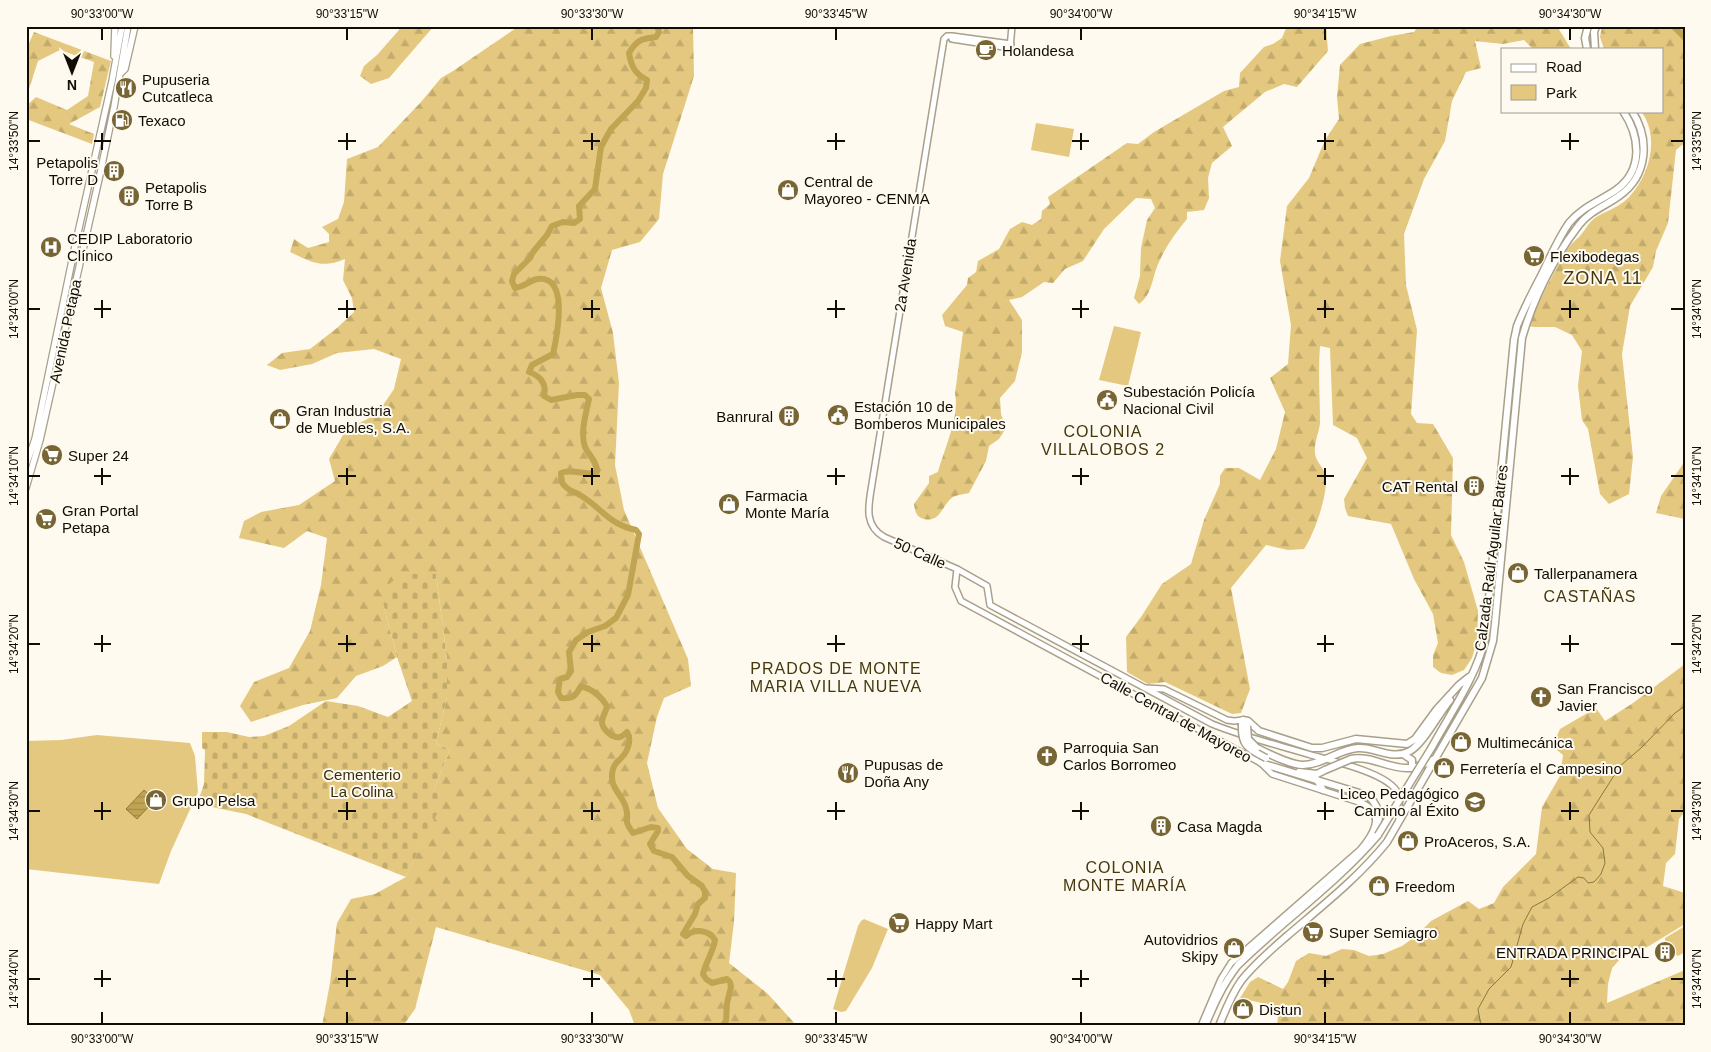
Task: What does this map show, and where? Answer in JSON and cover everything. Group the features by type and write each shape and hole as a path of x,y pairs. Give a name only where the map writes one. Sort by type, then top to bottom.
{"highway":[{"path":"1586,48 1585,38 1588,26"},
{"path":"1595,48 1594,32 1596,26"},
{"name":"Calzada Raúl Aguilar Batres","path":"1203,1026 1226,980 1249,954 1342,874 1373,841 1376,829 1432,747 1471,677 1480,657 1485,639 1514,340 1522,314 1557,243 1573,218 1616,190 1632,168 1636,155 1636,137 1624,112"},
{"name":"Calzada Raúl Aguilar Batres","path":"1219,1026 1227,1004 1238,986 1258,962 1349,882 1374,858 1387,842 1482,678 1493,641 1522,338 1532,305 1564,248 1586,217 1626,191 1638,173 1642,164 1644,142 1632,112"},
{"path":"1557,243 1564,248"},
{"path":"1245,723 1259,731 1312,748 1322,748 1356,739 1407,744 1417,737 1447,696 1471,677"},
{"path":"1245,723 1248,739 1257,748 1299,765 1309,764 1360,748 1392,755 1403,754 1418,745 1451,698 1471,677"},
{"path":"1245,723 1242,736 1246,744 1276,767"},
{"path":"1403,754 1412,760 1412,768"},
{"path":"1293,772 1317,774 1351,759 1369,759 1398,767 1412,768 1436,758"},
{"path":"1261,763 1369,796 1379,812 1373,841"},
{"path":"1316,780 1323,790"},
{"path":"1239,955 1249,954"}],"main road":[{"path":"115,65 114,57 118,26"},
{"name":"Avenida Petapa","path":"26,465 35,439 115,65 118,26"},
{"name":"Avenida Petapa","path":"26,488 38,448 131,26"},
{"name":"2a Avenida","path":"868,508 944,40 952,36 1010,46 1012,26"},
{"path":"75,246 83,249"},
{"path":"35,439 38,448"},
{"name":"50 Calle","path":"868,508 870,523 878,534 957,569 987,586 990,605"},
{"name":"Calle Central de Mayoreo","path":"957,569 955,587 961,601 1261,763 1272,774 1368,805 1375,814 1376,829"},
{"name":"Calle Central de Mayoreo","path":"990,605 1219,727 1371,774 1393,786 1398,796 1398,825"},
{"path":"1144,688 1161,688 1227,720 1245,723"},
{"path":"1203,1026 1221,979 1239,955 1342,867 1360,850 1376,829"}],"green space":[{"path":"399,26 434,26 389,78 371,84 360,76 364,66 377,55 399,30"},
{"path":"519,26 693,26 694,76 663,174 659,219 640,242 612,250 601,288 613,333 619,383 615,465 624,510 688,659 691,686 664,698 657,717 647,763 658,808 687,849 713,869 736,873 734,922 729,963 767,993 797,1026 635,1026 629,1010 600,975 436,927 415,1009 403,1026 322,1026 330,983 337,923 351,899 375,894 406,877 444,797 433,791 450,750 436,743 447,697 447,660 436,574 383,603 397,657 383,666 356,676 337,698 303,705 251,722 240,706 254,682 289,668 310,631 321,585 327,538 307,531 284,548 239,538 244,521 261,512 299,505 335,481 329,459 346,430 377,414 394,389 401,359 374,349 337,353 312,364 280,370 267,365 282,353 310,349 354,312 352,298 343,280 345,259 330,264 323,264 290,252 294,239 308,248 329,242 329,234 322,227 338,219 344,202 347,159 378,147 441,78"},
{"path":"1287,26 1326,26 1328,51 1297,87 1284,84 1265,92 1223,127 1232,146 1212,163 1208,178 1209,198 1204,210 1187,212 1187,219 1162,256 1150,290 1144,300 1139,304 1134,298 1140,276 1141,248 1147,220 1155,208 1151,199 1136,198 1104,229 1083,261 1065,269 1053,283 1044,282 1022,297 1009,300 1022,320 1022,352 1015,381 1000,398 1001,414 1006,428 999,439 989,446 986,461 969,493 953,497 938,516 934,518 924,519 919,517 915,511 914,504 929,483 929,476 938,472 951,433 955,412 955,394 963,332 945,326 942,315 967,285 968,278 976,272 978,261 999,249 1010,229 1022,222 1032,225 1041,219 1042,211 1050,204 1048,197 1127,143 1138,144 1154,132 1224,91 1239,87 1240,73 1264,47 1282,38"},
{"path":"1418,26 1557,26 1570,48 1532,48 1524,40 1503,44 1475,41 1481,68 1466,72 1452,101 1445,141 1424,179 1404,234 1406,285 1417,330 1411,414 1417,423 1433,424 1453,458 1451,535 1464,562 1478,611 1477,641 1472,658 1464,670 1452,675 1441,673 1433,667 1433,655 1438,643 1433,614 1414,579 1391,524 1348,516 1344,499 1367,458 1357,438 1333,425 1330,348 1320,346 1320,423 1315,456 1325,473 1326,481 1323,501 1316,523 1304,549 1288,550 1266,545 1231,588 1250,689 1241,713 1232,714 1165,682 1148,684 1127,672 1126,637 1162,584 1191,564 1204,520 1220,484 1220,476 1225,468 1239,468 1260,480 1276,449 1285,412 1270,378 1288,364 1291,325 1280,261 1287,206 1309,178 1325,140 1339,119 1337,97 1340,65 1360,44 1414,32"},
{"path":"1602,26 1685,26 1685,145 1676,150 1668,223 1656,251 1653,267 1630,306 1622,354 1633,457 1629,494 1609,504 1600,494 1588,429 1582,420 1578,386 1582,351 1572,335 1555,327 1528,326 1538,303 1569,247 1592,220 1615,208 1630,196 1643,177 1650,155 1651,144 1647,121 1642,112 1664,112 1664,48 1604,48 1600,37"},
{"path":"34,32 111,61 100,107 69,124 94,134 92,144 26,119 26,106 36,97 67,110 88,96 94,62 60,50 38,61 29,89 26,87 26,50"},
{"path":"1036,123 1074,129 1069,157 1031,150"},
{"path":"1114,326 1141,332 1128,386 1099,380"},
{"path":"1685,461 1685,519 1656,513 1661,496"},
{"name":"Cementerio La Colina","path":"407,574 436,574 447,660 447,697 436,743 450,750 433,791 445,797 406,877 246,814 197,804 204,784 205,750 202,748 202,732 227,732 249,737 264,736 289,726 326,701 358,706 388,717 412,701 397,657 383,603 391,582"},
{"path":"1685,664 1685,811 1679,819 1675,854 1666,863 1663,886 1685,893 1685,924 1649,946 1621,958 1612,968 1608,984 1607,1003 1685,970 1685,1026 1277,1026 1279,1007 1240,998 1250,982 1258,977 1283,989 1288,982 1296,961 1309,953 1326,956 1342,949 1354,950 1369,956 1383,954 1402,946 1416,936 1431,921 1468,901 1479,909 1494,903 1503,887 1536,854 1542,807 1560,776 1563,755 1552,746 1560,729 1596,708 1605,721 1633,703"},
{"path":"97,735 190,743 195,756 198,792 171,851 159,884 26,869 26,741 61,740"},
{"path":"864,919 888,929 872,968 846,1011 841,1012 833,1009 858,926"},
{"path":"1685,926 1685,952 1678,956 1665,946 1665,938"}],"shaded area":[{"path":"144,790 155,800 137,819 126,809"}],"waterway":[{"path":"657,26 659,32 656,37 640,40 629,53 634,69 647,80 646,88 638,101 611,129 601,147 595,189 579,206 580,219 574,223 563,222 552,226 530,258 514,274 512,281 515,288 537,279 547,280 554,286 558,296 557,334 553,354 532,365 529,372 542,381 545,391 544,396 551,400 585,395 589,399 583,436 585,447 596,465 597,472 589,474 570,471 561,473 562,483 588,500 612,520 636,530 639,534 628,595 616,618 605,626 588,632 576,640 569,652 571,671 567,677 560,679 558,692 561,698 571,698 581,686 596,693 607,706 602,725 611,735 617,737 627,732 628,748 613,769 612,781 624,803 627,812 627,822 633,833 651,827 658,828 650,844 654,851 672,857 688,876 702,886 705,892 705,898 698,904 695,914 683,934 686,936 693,932 702,931 709,934 715,940 703,974 712,983 727,979 730,982 731,987 727,1003 726,1021 722,1026"},
{"path":"1673,26 1685,38"},
{"path":"1481,1026 1478,1009 1489,989 1511,967 1523,924 1532,907 1549,898 1578,877 1584,878 1588,883 1594,882 1601,874 1605,863 1603,848 1590,832 1589,815 1620,766 1641,748 1675,713 1685,706"}],"place":[{"name":"Holandesa","path":"986,50"},
{"name":"Pupuseria Cutcatleca","path":"126,88"},
{"name":"Texaco","path":"122,120"},
{"name":"Petapolis Torre D","path":"114,171"},
{"name":"Central de Mayoreo - CENMA","path":"788,190"},
{"name":"Petapolis Torre B","path":"129,196"},
{"name":"CEDIP Laboratorio Clínico","path":"51,247"},
{"name":"Flexibodegas","path":"1534,256"},
{"name":"Subestación Policía Nacional Civil","path":"1107,400"},
{"name":"Estación 10 de Bomberos Municipales","path":"838,415"},
{"name":"Banrural","path":"789,416"},
{"name":"Gran Industria de Muebles, S.A.","path":"280,419"},
{"name":"Super 24","path":"52,455"},
{"name":"CAT Rental","path":"1474,486"},
{"name":"Farmacia Monte María","path":"729,504"},
{"name":"Gran Portal Petapa","path":"46,519"},
{"name":"Tallerpanamera","path":"1518,573"},
{"name":"San Francisco Javier","path":"1541,697"},
{"name":"Multimecánica","path":"1461,742"},
{"name":"Parroquia San Carlos Borromeo","path":"1047,756"},
{"name":"Ferretería el Campesino","path":"1444,768"},
{"name":"Pupusas de Doña Any","path":"848,773"},
{"name":"Grupo Pelsa","path":"156,800"},
{"name":"Liceo Pedagógico Camino al Éxito","path":"1475,802"},
{"name":"Casa Magda","path":"1161,826"},
{"name":"ProAceros, S.A.","path":"1408,841"},
{"name":"Freedom","path":"1379,886"},
{"name":"Happy Mart","path":"899,923"},
{"name":"Super Semiagro","path":"1313,932"},
{"name":"Autovidrios Skipy","path":"1234,948"},
{"name":"ENTRADA PRINCIPAL","path":"1665,952"},
{"name":"Distun","path":"1243,1009"}],"district":[{"name":"ZONA 11","path":"1603,278"},
{"name":"COLONIA VILLALOBOS 2","path":"1103,440"},
{"name":"CASTAÑAS","path":"1590,596"},
{"name":"PRADOS DE MONTE MARIA VILLA NUEVA","path":"836,677"},
{"name":"COLONIA MONTE MARÍA","path":"1125,876"}]}
